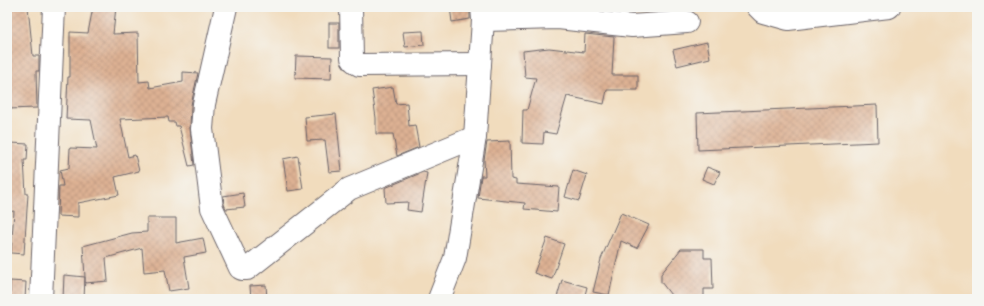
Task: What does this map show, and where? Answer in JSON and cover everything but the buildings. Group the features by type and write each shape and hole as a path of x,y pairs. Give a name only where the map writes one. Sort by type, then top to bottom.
{"street":[{"path":"41,299 54,7"},
{"path":"226,7 204,104 202,129 212,208 242,270 246,269 349,189 475,137"},
{"path":"351,7 352,58 359,65 480,64"},
{"path":"758,7 763,12 788,19 889,7"},
{"path":"439,299 455,258 475,137 482,13 558,18 632,26 687,22"}]}
